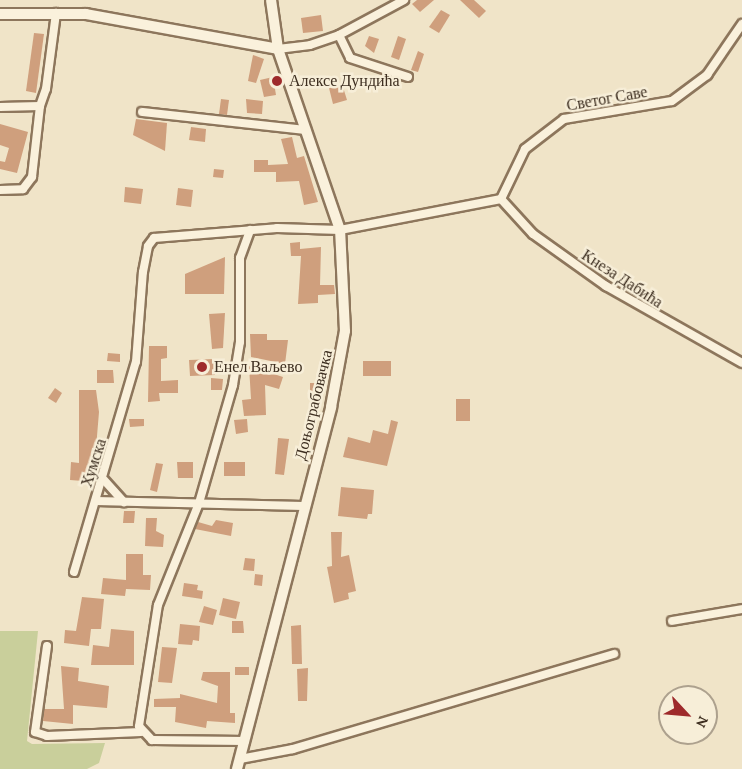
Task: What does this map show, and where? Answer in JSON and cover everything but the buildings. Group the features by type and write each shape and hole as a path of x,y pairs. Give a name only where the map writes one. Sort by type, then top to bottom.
{"street":[{"name":"Доњограбовачка","path":"239,764 303,506 343,359 346,303 340,230 278,49 271,0"},
{"path":"0,14 56,13 116,19 278,49 310,45 339,35 404,0"},
{"path":"0,190 23,189 32,177 39,106 46,89 56,13"},
{"name":"Светог Саве","path":"501,199 525,149 564,119 672,101 707,75 742,24"},
{"path":"339,35 350,58 408,77"},
{"path":"0,107 39,106"},
{"path":"142,112 306,130"},
{"path":"340,230 501,199"},
{"name":"Кнеза Дабића","path":"501,199 533,234 606,286 742,363"},
{"name":"Хумска","path":"74,572 104,480 136,362 143,272 150,242 159,236 249,231 340,230"},
{"path":"141,732 153,626 199,503 237,367 240,258 249,231"},
{"path":"104,480 124,502"},
{"path":"96,501 303,506"},
{"path":"672,621 742,609"},
{"path":"46,646 35,732 47,736 141,732 152,740 246,741"},
{"path":"239,764 614,654"}],"green space":[{"path":"0,631 38,631 27,741 32,744 105,743 99,763 87,769 0,769"}],"place":[{"name":"Алексе Дундића","path":"277,81"},
{"name":"Енел Ваљево","path":"202,367"}]}
